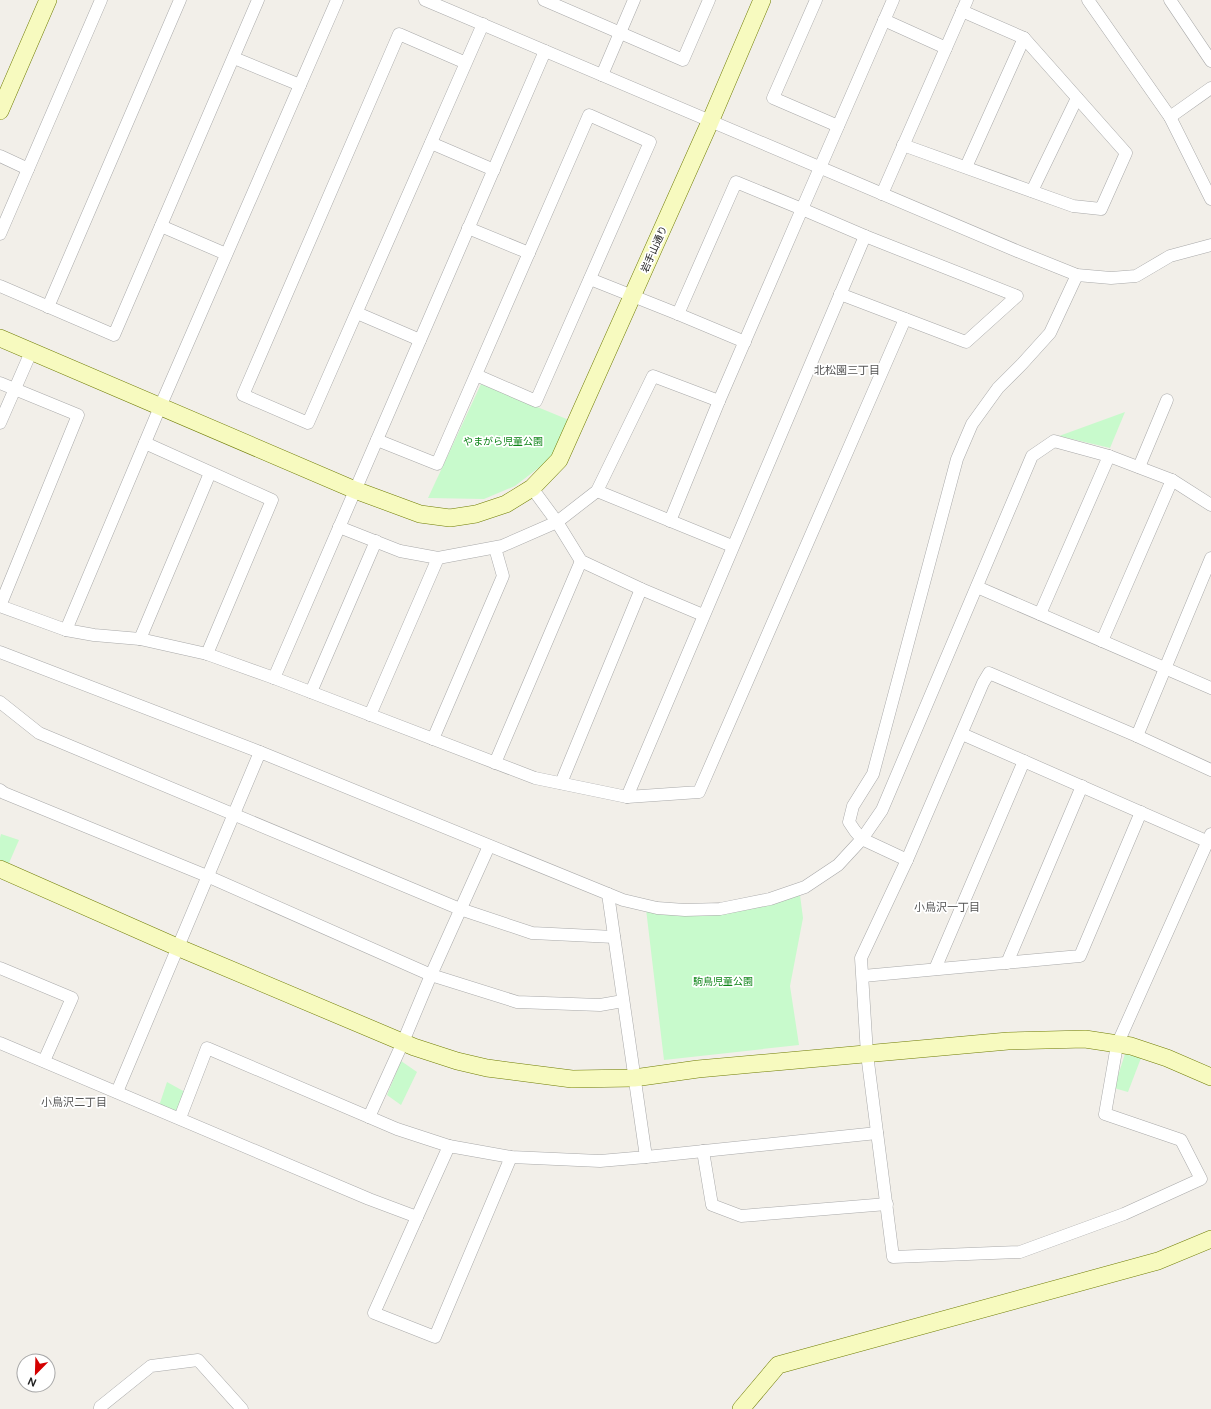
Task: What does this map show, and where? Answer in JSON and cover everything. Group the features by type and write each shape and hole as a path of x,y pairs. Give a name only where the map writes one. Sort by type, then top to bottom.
{"street":[{"path":"0,111 48,0"},
{"path":"0,234 100,0"},
{"path":"48,307 180,0"},
{"path":"0,286 114,335 258,0"},
{"path":"66,630 160,407 337,0"},
{"path":"425,0 1016,251 1077,274 1110,278 1136,276 1170,256 1211,245"},
{"path":"544,0 561,3 620,32 683,60 709,0"},
{"path":"602,75 634,0"},
{"name":"岩手山通り","path":"0,338 355,490 420,514 450,518 476,514 506,504 532,488 559,460 633,297 762,0"},
{"path":"816,0 773,98 838,126"},
{"path":"670,521 719,401 893,0"},
{"path":"882,194 967,0"},
{"path":"1088,0 1170,117 1211,199"},
{"path":"1170,0 1211,62"},
{"path":"903,144 1073,206 1101,209 1126,153 1024,38 962,11"},
{"path":"884,20 946,48"},
{"path":"466,63 399,34 243,395 308,423 356,313 431,143 466,63 483,24"},
{"path":"966,167 1024,38"},
{"path":"274,678 545,51"},
{"path":"234,58 300,85"},
{"path":"1170,117 1211,88"},
{"path":"1032,191 1077,98"},
{"path":"377,440 437,464 589,115 650,142 536,401 476,375"},
{"path":"431,143 494,170"},
{"path":"0,156 28,169"},
{"path":"678,314 736,182 864,236 1017,296 966,342 840,294"},
{"path":"161,226 226,254"},
{"path":"468,228 529,253"},
{"path":"626,797 864,236"},
{"path":"907,860 862,839 855,832 849,822 852,806 873,774 957,459 972,424 998,388 1050,333 1077,274"},
{"path":"590,279 745,342"},
{"path":"356,313 420,340"},
{"path":"0,383 78,415 0,606 66,630 94,635 140,639 207,654 274,678 535,778 626,797 699,792 905,319"},
{"path":"0,423 31,352"},
{"path":"339,527 400,551 438,558 502,546 557,522 597,491 653,376 719,401"},
{"path":"1139,467 1167,400"},
{"path":"0,652 260,752 623,900 657,908 720,910 770,898 805,886 838,865 862,839 882,810 1032,456 1054,441 1109,456 1172,480 1211,505"},
{"path":"145,443 272,500 207,654"},
{"path":"1040,614 1109,456"},
{"path":"140,639 210,472"},
{"path":"1102,641 1172,480"},
{"path":"532,488 557,522 582,561 641,589 703,615"},
{"path":"597,491 732,546"},
{"path":"311,692 376,541"},
{"path":"433,739 503,576 495,548"},
{"path":"370,715 438,558"},
{"path":"1136,736 1211,558"},
{"path":"495,763 582,561"},
{"path":"977,587 1211,688"},
{"path":"561,783 641,589"},
{"path":"962,734 1141,812 1210,839 1117,1045 1105,1114 1181,1140 1201,1179 1124,1214 1020,1252 893,1257 867,1054 862,958 907,860 983,683 989,673 1211,770"},
{"path":"0,702 39,733 460,909 532,933 614,937"},
{"path":"117,1092 260,752"},
{"path":"935,969 1024,761"},
{"path":"1007,963 1082,786"},
{"path":"0,790 4,793 207,876 431,975 517,1002 600,1005 623,1001"},
{"path":"863,976 1080,956 1141,812"},
{"path":"369,1117 489,846"},
{"path":"0,869 177,947 403,1042 457,1061 487,1068 572,1079 634,1078 698,1069 1008,1041 1085,1039 1131,1046 1168,1058 1211,1076"},
{"path":"608,894 646,1157"},
{"path":"0,968 72,998 44,1061"},
{"path":"0,1043 369,1199 417,1217"},
{"path":"180,1118 207,1048 397,1129 449,1146 511,1157 600,1161 877,1133"},
{"path":"449,1146 374,1313 435,1337 511,1157"},
{"path":"703,1151 712,1205 741,1216 887,1204"},
{"path":"741,1409 778,1365 1158,1261 1211,1239"},
{"path":"100,1409 100,1407 151,1366 198,1360 242,1409"}],"green space":[{"name":"やまがら児童公園","path":"481,384 569,420 550,459 515,486 484,499 428,498"},
{"path":"1125,412 1110,448 1059,436"},
{"path":"1,834 19,840 9,863 0,860"},
{"name":"駒鳥児童公園","path":"800,895 803,918 790,986 799,1045 664,1060 646,909 729,913"},
{"path":"1125,1054 1141,1058 1128,1092 1114,1088"},
{"path":"401,1061 417,1072 401,1105 387,1095"},
{"path":"167,1082 185,1092 176,1116 158,1109"}],"district":[{"name":"北松園三丁目","path":"847,370"},
{"name":"小鳥沢一丁目","path":"947,907"},
{"name":"小鳥沢二丁目","path":"74,1102"}]}
